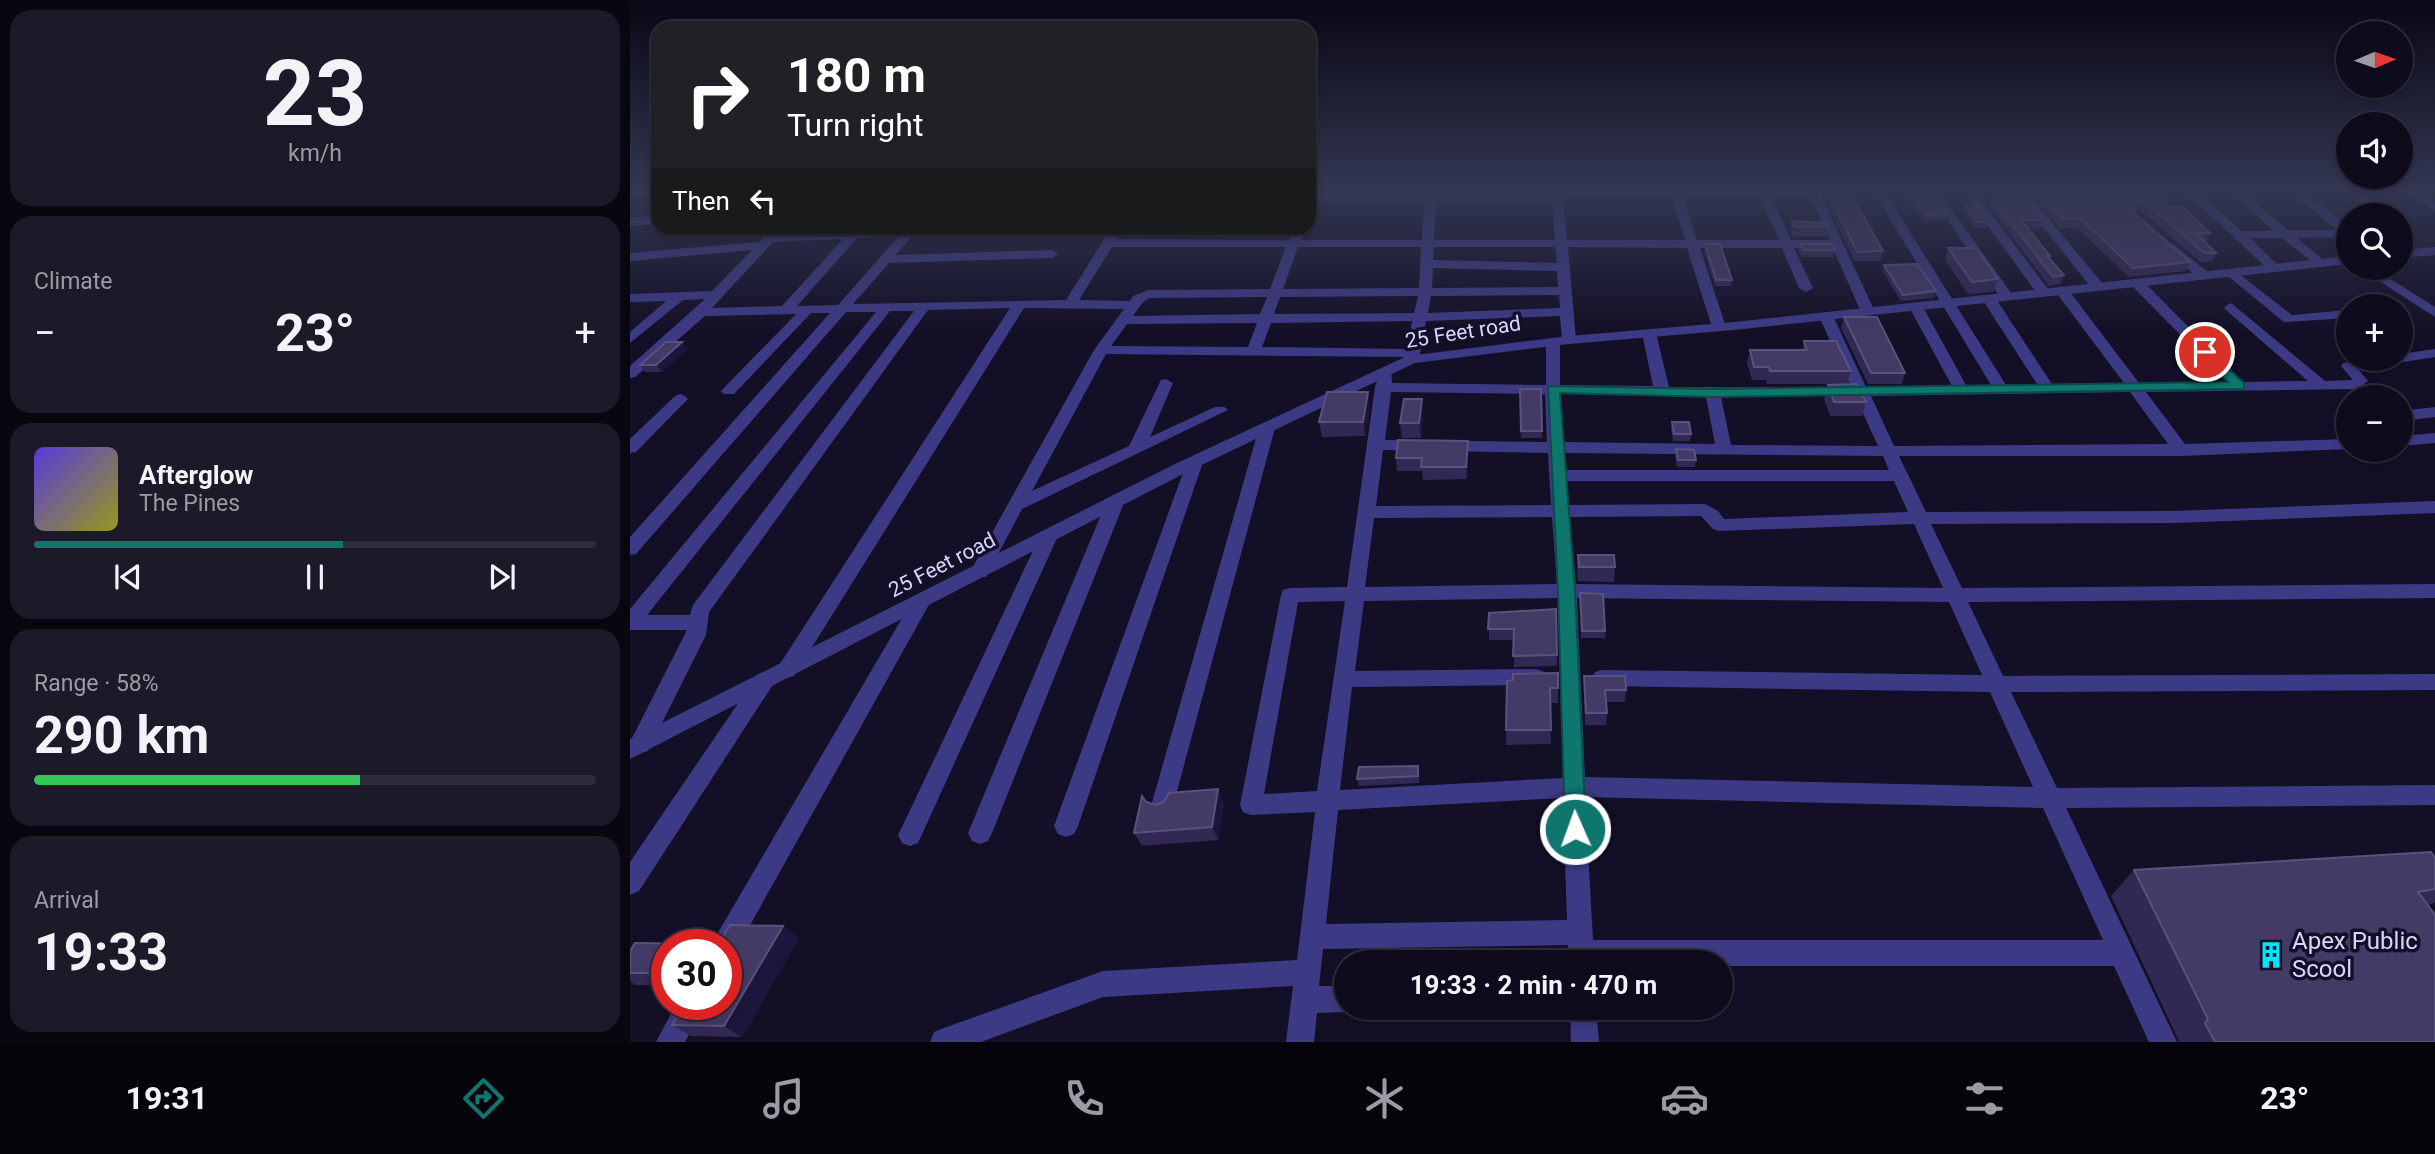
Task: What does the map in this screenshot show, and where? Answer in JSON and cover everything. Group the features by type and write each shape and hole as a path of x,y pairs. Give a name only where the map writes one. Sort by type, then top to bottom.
{"street":[{"path":"630,374 701,312 770,238"},
{"path":"630,257 814,238"},
{"path":"786,310 850,238"},
{"path":"630,549 904,238"},
{"path":"1070,304 1111,238"},
{"path":"1253,352 1295,238"},
{"path":"1101,350 1413,356 1424,292 1428,238"},
{"path":"1560,238 1566,312 1553,388 1567,591 1580,949"},
{"path":"1692,238 1719,327"},
{"path":"1784,238 1806,288"},
{"path":"1834,238 1868,312"},
{"path":"1907,238 2000,388"},
{"path":"1966,238 2007,297"},
{"path":"2002,238 2044,293"},
{"path":"2058,238 2098,287"},
{"path":"2242,238 2276,268"},
{"path":"2288,238 2319,264"},
{"path":"2165,242 2204,276"},
{"path":"1108,243 1837,244"},
{"path":"2413,253 2435,251"},
{"path":"886,259 1052,254"},
{"name":"25 Feet road","path":"635,747 1195,462 1267,428 1385,379 1413,356 1868,312 2336,262"},
{"path":"1427,264 1562,267"},
{"path":"2233,273 2289,319 2336,315"},
{"path":"2384,280 2435,313"},
{"path":"2137,283 2239,386"},
{"path":"979,572 1101,350 1142,296 1153,293 1564,290"},
{"path":"2063,291 2182,451"},
{"path":"630,298 716,295"},
{"path":"630,339 680,296"},
{"path":"1989,299 2046,388"},
{"path":"701,312 1020,304 1134,305"},
{"path":"787,670 1020,304"},
{"path":"2413,306 2423,305"},
{"path":"635,747 696,635 700,610 924,307"},
{"path":"1916,307 1961,389"},
{"path":"2231,307 2321,385"},
{"path":"630,623 886,308"},
{"path":"729,391 808,309"},
{"path":"1123,320 1420,317 1566,312"},
{"path":"1826,316 2163,1042"},
{"path":"1649,333 1662,391"},
{"path":"2413,356 2435,353"},
{"path":"1300,1042 1327,801 1385,379 1713,393 2360,384 2361,381 2352,371"},
{"path":"1136,449 1166,383"},
{"path":"1713,393 1724,450"},
{"path":"630,448 680,399"},
{"path":"1016,505 1220,410"},
{"path":"2413,415 2435,412"},
{"path":"1162,806 1267,428"},
{"path":"2413,440 2435,438"},
{"path":"1376,445 1724,450 2182,451 2336,445"},
{"path":"1066,826 1195,462"},
{"path":"1557,476 1900,475"},
{"path":"980,833 1115,503"},
{"path":"1366,512 1560,513 1705,510 1719,525 1920,518 2174,517 2435,507"},
{"path":"910,835 1049,536"},
{"path":"2435,591 1955,595 1567,591 1290,595 1251,805 1574,787 2050,798 2435,795"},
{"path":"734,929 922,601"},
{"path":"630,623 696,622"},
{"path":"1343,679 1570,677 1997,684 2435,682"},
{"path":"630,883 765,680"},
{"path":"1312,937 1580,949 2122,953"},
{"path":"944,1042 1103,985 1308,972"},
{"path":"1305,1000 1334,999"},
{"path":"670,1042 682,1020"},
{"path":"1584,1020 1585,1042"}],"building":[{"path":"1850,238 1876,238 1883,251 1857,252"},
{"path":"2022,238 2035,238 2064,275 2053,277"},
{"path":"2101,238 2162,238 2190,262 2133,268"},
{"path":"2186,238 2201,238 2216,253 2204,253"},
{"path":"1705,244 1720,244 1732,280 1716,280"},
{"path":"1800,244 1833,244 1835,250 1803,250"},
{"path":"1948,248 1976,248 1998,279 1972,282"},
{"path":"1917,264 1936,291 1903,295 1884,265"},
{"path":"1844,317 1877,317 1905,373 1871,373"},
{"path":"1804,341 1836,341 1851,371 1770,371 1769,367 1754,367 1750,350 1807,350"},
{"path":"666,342 682,342 656,365 640,365"},
{"path":"1857,384 1866,402 1834,402 1828,385"},
{"path":"1520,389 1541,389 1542,431 1521,431"},
{"path":"1327,392 1368,392 1363,422 1319,422"},
{"path":"1404,399 1422,399 1419,423 1400,423"},
{"path":"1672,422 1689,422 1691,434 1674,434"},
{"path":"1398,440 1468,441 1466,467 1421,467 1422,458 1396,458"},
{"path":"1676,449 1694,450 1696,460 1678,460"},
{"path":"1578,555 1614,555 1615,567 1579,567"},
{"path":"1580,593 1603,594 1605,631 1582,631"},
{"path":"1556,609 1557,655 1513,656 1514,629 1488,629 1489,613"},
{"path":"1558,673 1558,688 1550,688 1551,730 1506,730 1507,681 1513,680 1513,674"},
{"path":"1584,676 1625,676 1626,690 1605,690 1607,713 1586,713"},
{"path":"1418,766 1418,776 1357,779 1359,767"},
{"path":"1218,789 1212,827 1134,833 1142,796 1146,802 1156,805 1164,802 1169,793"},
{"name":"Apex Public Scool","path":"2431,852 2435,858 2435,889 2418,892 2435,915 2435,1042 2215,1042 2205,1023 2208,1019 2134,870"},
{"path":"730,925 783,926 742,995 742,929 728,929"},
{"path":"635,943 651,943 651,973 630,973 630,951"},
{"path":"675,1020 728,1020 724,1026 672,1025"}],"place":[{"name":"Apex Public Scool","path":"2271,955"}],"route":[{"path":"1575,829 1567,591 1553,420 1553,388 1713,393 2239,386 2205,352"}]}
